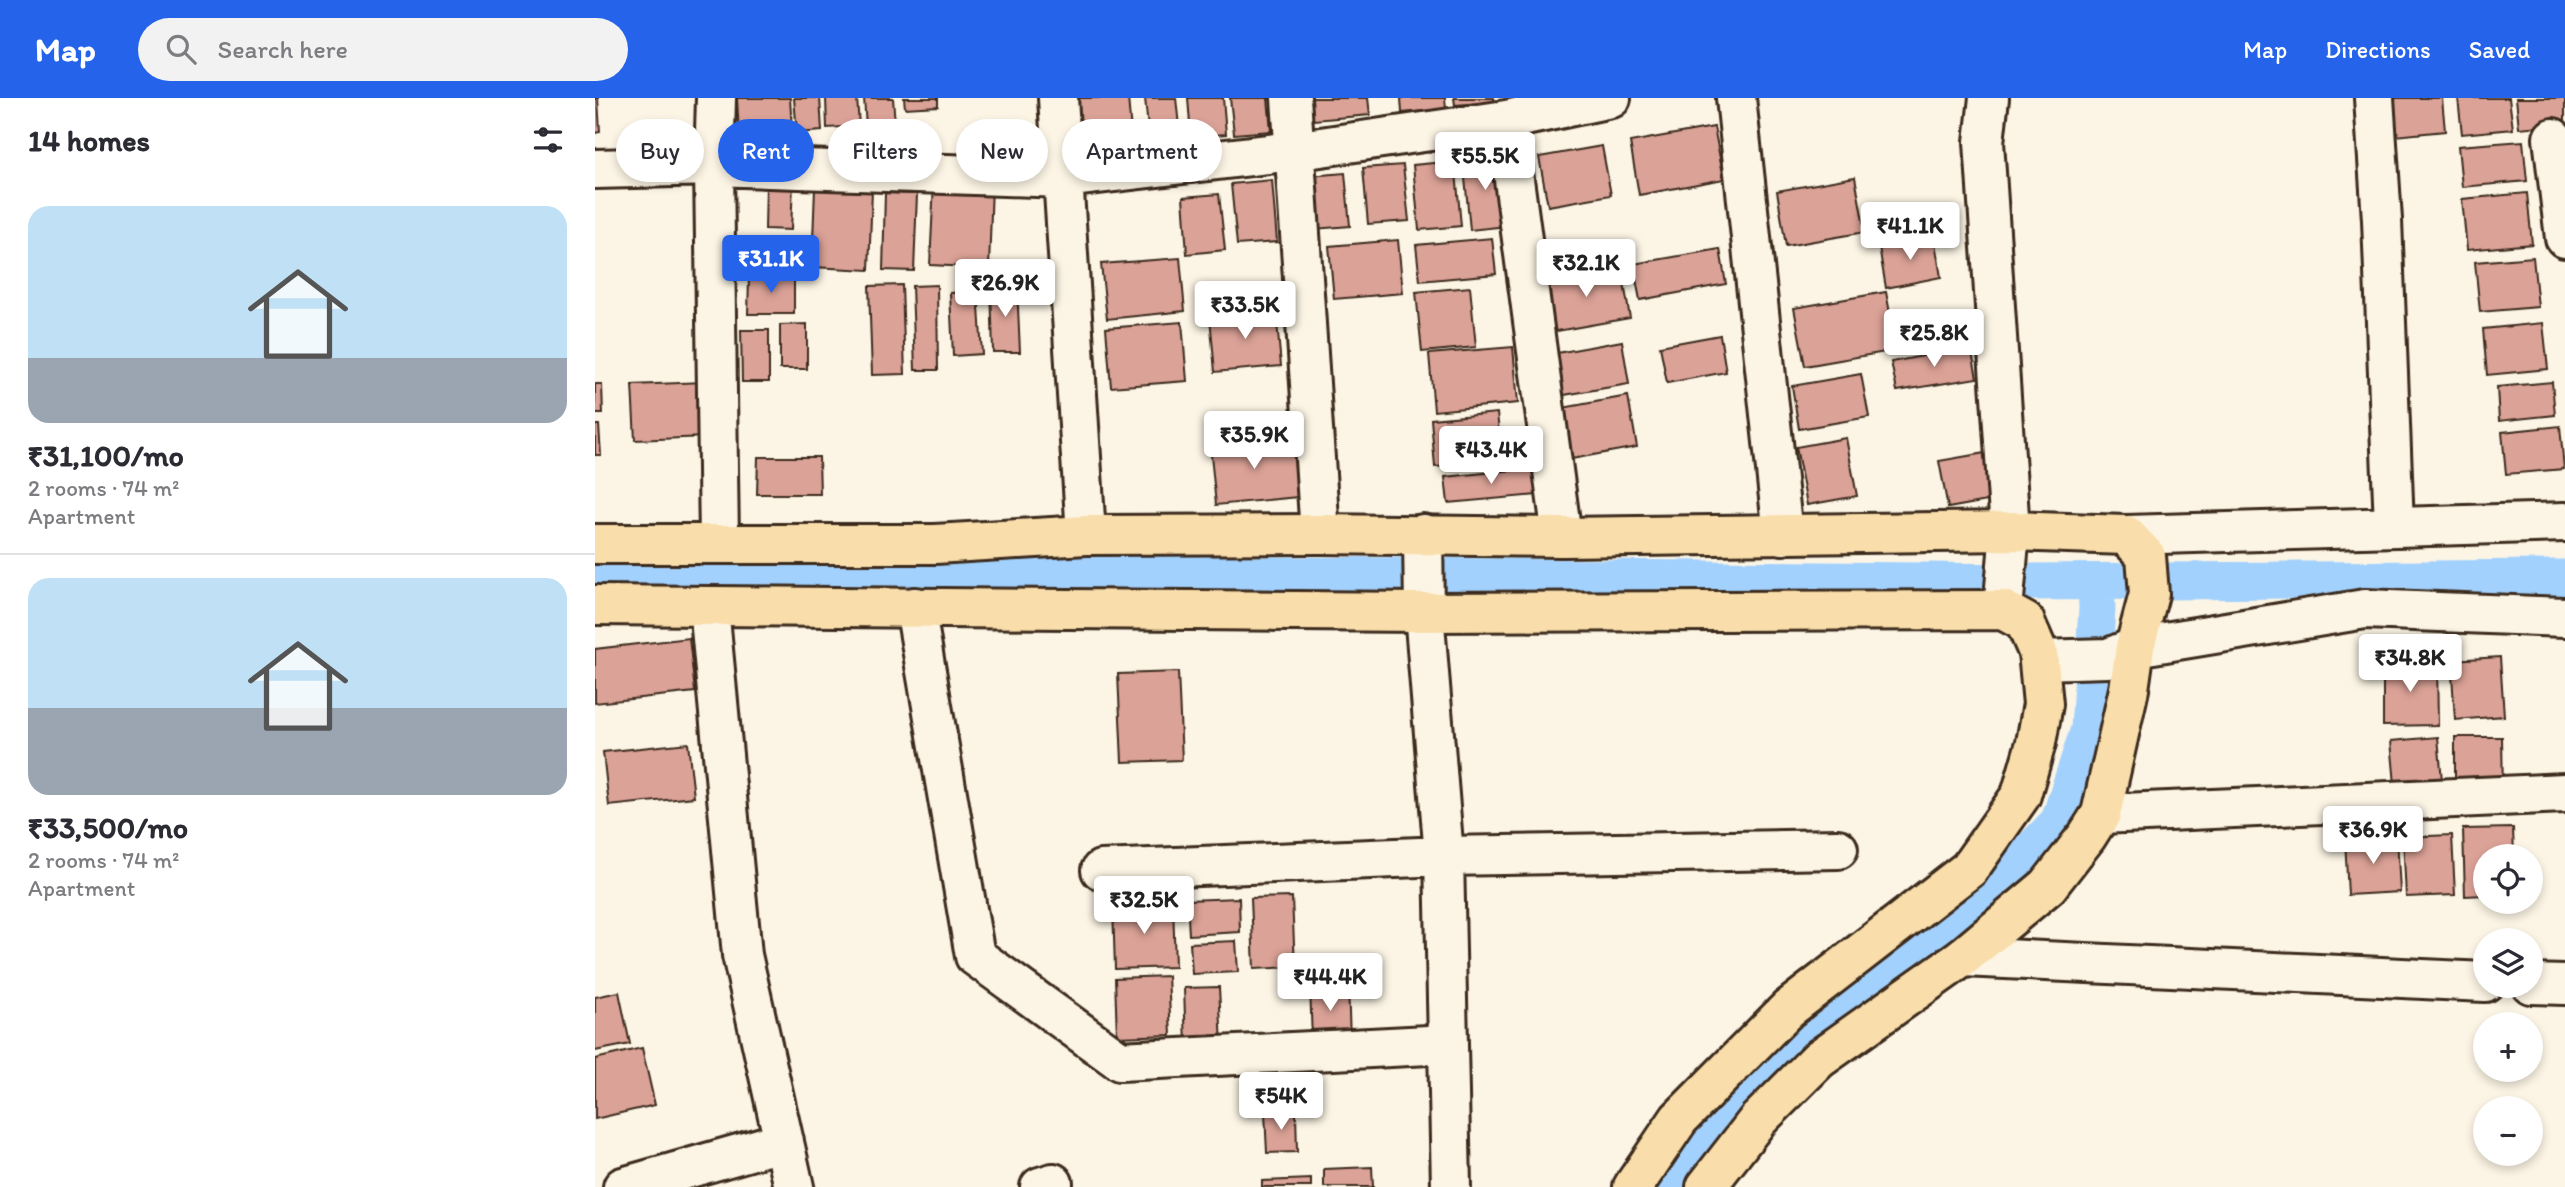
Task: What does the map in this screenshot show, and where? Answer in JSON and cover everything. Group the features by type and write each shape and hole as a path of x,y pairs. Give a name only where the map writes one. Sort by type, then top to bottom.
{"main road":[{"path":"595,544 935,544 1086,535 1320,534 1424,543 1562,537 1783,535 2006,574"},
{"path":"595,605 915,607 1423,603 2006,574 2136,545 2149,594 2109,654 2129,689 2101,814 2087,836 2048,886 1963,957 1819,1059 1758,1120 1706,1187"},
{"path":"1633,1187 1679,1119 1789,1009 1969,869 2021,795 2036,743 2043,704 2038,652 2006,574"}],"street":[{"path":"716,98 714,166 719,543"},
{"path":"1058,98 1062,151"},
{"path":"1290,98 1320,534"},
{"path":"1222,159 1506,120 1611,98"},
{"path":"1736,98 1783,535"},
{"path":"1989,98 1984,142 2006,574"},
{"path":"2374,98 2382,220 2394,526"},
{"path":"1506,120 1562,537"},
{"path":"2553,138 2565,238"},
{"path":"595,169 714,166 1062,178"},
{"path":"1064,182 1086,535"},
{"path":"2136,545 2394,526 2565,522"},
{"path":"1424,543 1423,603 1444,856 1451,1187"},
{"path":"709,607 743,955 794,1187"},
{"path":"915,607 975,956 1120,1061 1448,1044"},
{"path":"2039,660 2109,654 2365,610 2565,617"},
{"path":"2101,814 2565,793"},
{"path":"1101,870 1444,856 1838,849"},
{"path":"1963,957 2473,981"},
{"path":"2543,984 2565,985"},
{"path":"623,1187 784,1141"}],"building":[{"path":"595,98 598,98 600,132 595,133"},
{"path":"737,98 790,98 791,119 738,119"},
{"path":"794,98 820,98 822,131 814,132 814,119 796,119"},
{"path":"826,98 857,98 858,119 828,119 827,128"},
{"path":"864,98 893,98 895,119 866,119"},
{"path":"904,98 938,98 938,106 905,108"},
{"path":"1078,98 1128,98 1130,119 1080,119"},
{"path":"1145,98 1176,98 1178,119 1147,119"},
{"path":"1188,98 1223,98 1226,134 1222,134 1222,119 1190,119"},
{"path":"1230,98 1268,98 1271,131 1234,134"},
{"path":"1301,98 1368,98 1370,115 1303,121"},
{"path":"1401,98 1445,98 1446,109 1402,113"},
{"path":"1454,98 1494,98 1495,102 1455,105"},
{"path":"2391,98 2442,98 2445,131 2395,136"},
{"path":"2458,98 2509,98 2513,129 2462,134"},
{"path":"2516,98 2565,98 2565,124 2519,128"},
{"path":"1714,127 1724,179 1639,195 1630,142"},
{"path":"2523,141 2527,181 2462,187 2458,146"},
{"path":"1602,146 1611,195 1548,206 1539,157"},
{"path":"1500,154 1507,226 1470,230 1463,157"},
{"path":"1455,161 1461,226 1419,230 1413,165"},
{"path":"1403,165 1409,221 1368,224 1363,168"},
{"path":"1345,173 1350,226 1314,229 1309,176"},
{"path":"1855,177 1865,232 1786,246 1777,191"},
{"path":"1272,180 1277,242 1237,245 1231,184"},
{"path":"934,182 992,185 989,268 930,265"},
{"path":"766,183 793,184 791,230 765,229"},
{"path":"815,188 872,190 869,270 812,267"},
{"path":"885,193 917,194 914,271 883,270"},
{"path":"2527,193 2532,244 2467,250 2462,199"},
{"path":"1219,194 1225,250 1187,254 1183,197"},
{"path":"1934,237 1941,277 1886,288 1879,247"},
{"path":"1492,238 1496,274 1420,281 1416,245"},
{"path":"793,239 794,269 745,271 744,241"},
{"path":"1398,240 1403,293 1334,299 1329,246"},
{"path":"1720,249 1726,284 1640,300 1633,264"},
{"path":"2533,257 2538,307 2480,312 2475,262"},
{"path":"1180,258 1185,311 1107,319 1101,264"},
{"path":"1621,266 1630,318 1551,332 1542,281"},
{"path":"794,276 794,314 748,314 749,277"},
{"path":"902,285 905,374 872,375 869,286"},
{"path":"937,285 938,370 915,370 912,286"},
{"path":"1017,285 1020,352 993,352 991,286"},
{"path":"1470,287 1476,347 1422,352 1416,292"},
{"path":"978,291 982,354 953,356 950,293"},
{"path":"1886,292 1897,350 1805,366 1794,308"},
{"path":"1276,311 1281,366 1215,372 1210,317"},
{"path":"1182,322 1187,381 1111,387 1106,328"},
{"path":"2543,323 2548,369 2487,375 2483,329"},
{"path":"807,324 807,369 780,369 780,325"},
{"path":"741,330 769,330 769,382 742,382"},
{"path":"1720,335 1726,372 1667,383 1660,346"},
{"path":"1622,341 1629,384 1564,395 1557,353"},
{"path":"1513,347 1518,403 1434,411 1429,354"},
{"path":"1971,347 1977,378 1897,391 1891,362"},
{"path":"1861,374 1869,417 1799,429 1792,386"},
{"path":"704,382 706,437 635,440 632,385"},
{"path":"2552,382 2555,415 2499,421 2497,387"},
{"path":"595,384 602,384 603,414 595,414"},
{"path":"1628,396 1637,447 1566,460 1557,409"},
{"path":"1497,413 1502,462 1435,467 1431,419"},
{"path":"595,425 599,425 601,455 595,455"},
{"path":"2560,426 2564,469 2506,474 2502,432"},
{"path":"1292,437 1298,497 1216,505 1210,445"},
{"path":"1846,438 1857,496 1807,505 1796,447"},
{"path":"1985,453 1993,500 1948,508 1939,461"},
{"path":"758,457 819,457 820,494 757,494"},
{"path":"1534,468 1537,495 1448,503 1445,477"},
{"path":"689,638 695,692 595,703 595,649"},
{"path":"2500,657 2504,716 2455,720 2451,660"},
{"path":"2437,661 2438,725 2383,726 2383,662"},
{"path":"1178,672 1182,760 1122,762 1118,674"},
{"path":"2438,737 2443,791 2396,795 2391,741"},
{"path":"2455,737 2502,737 2503,792 2455,792"},
{"path":"688,743 694,797 609,806 603,752"},
{"path":"2513,828 2514,844 2473,844 2473,896 2465,896 2463,829"},
{"path":"2452,835 2455,895 2406,897 2403,837"},
{"path":"2397,837 2400,892 2348,895 2345,840"},
{"path":"1292,897 1295,967 1254,969 1251,898"},
{"path":"1239,898 1240,932 1189,935 1187,900"},
{"path":"1173,903 1175,967 1115,969 1113,906"},
{"path":"1236,941 1238,972 1192,974 1190,943"},
{"path":"1168,976 1171,1035 1117,1037 1115,978"},
{"path":"1348,984 1350,1040 1312,1041 1310,985"},
{"path":"1219,987 1222,1045 1186,1046 1184,988"},
{"path":"619,992 630,1044 595,1051 595,997"},
{"path":"642,1048 655,1105 595,1119 595,1059"},
{"path":"1296,1112 1297,1152 1267,1153 1265,1113"},
{"path":"1372,1167 1373,1187 1324,1187 1324,1169"},
{"path":"1311,1179 1311,1187 1262,1187 1262,1181"}],"waterway":[{"path":"595,570 2027,582 2565,578"},
{"path":"1668,1187 1719,1109 1802,1035 1982,901 2059,821 2089,729 2097,609 2096,582"}]}
